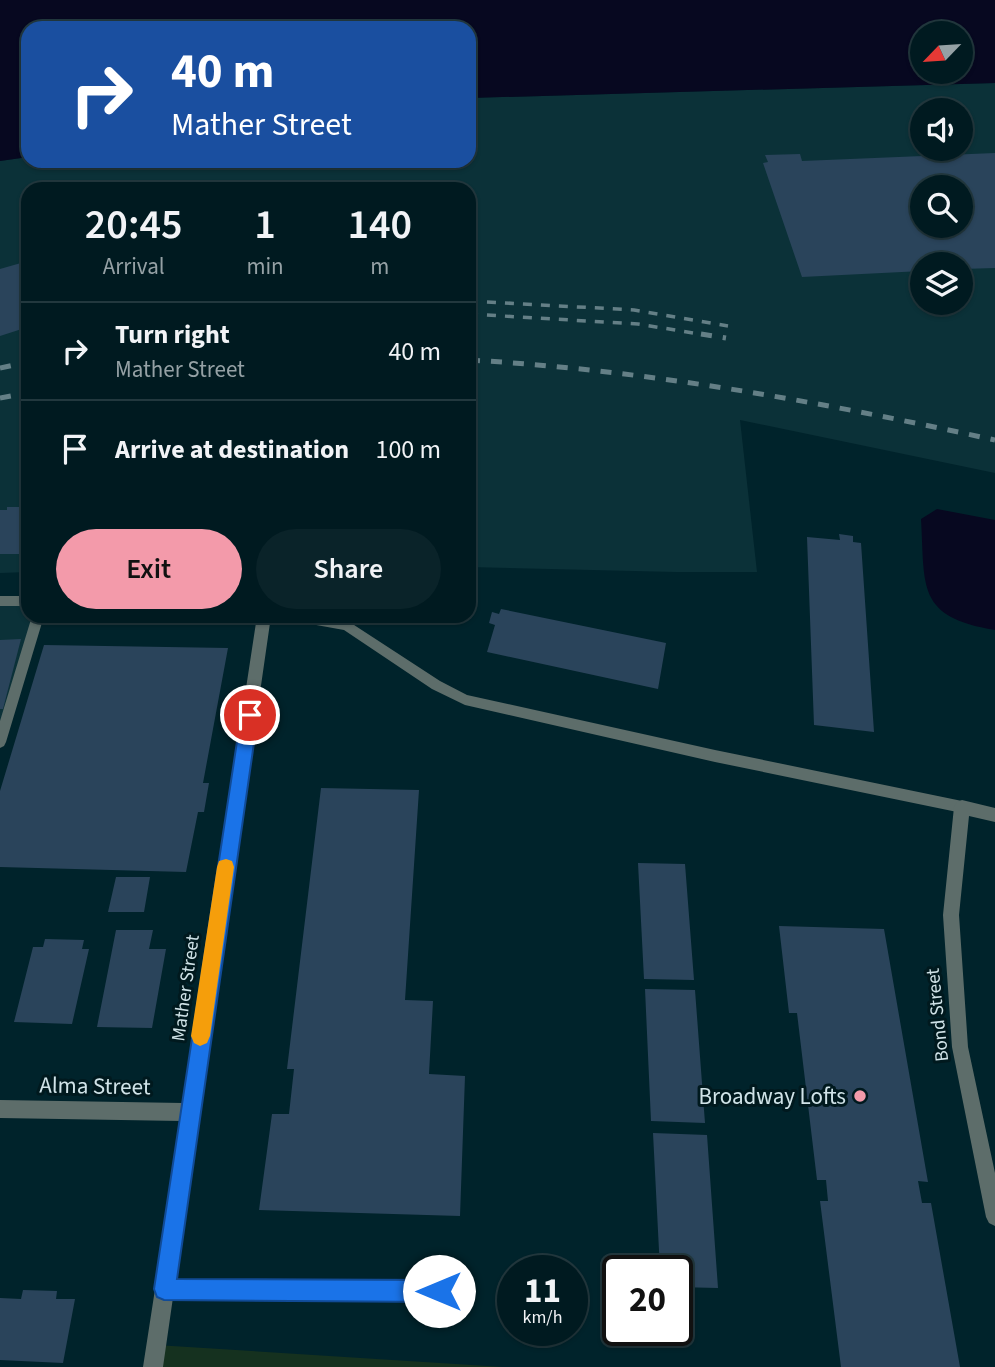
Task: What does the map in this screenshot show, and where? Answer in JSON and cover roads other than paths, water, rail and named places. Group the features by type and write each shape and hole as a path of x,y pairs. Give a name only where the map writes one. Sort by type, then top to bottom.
{"street":[{"path":"0,601 21,601"},
{"name":"Mather Street","path":"153,1367 263,623"},
{"path":"962,807 995,815"},
{"name":"Bond Street","path":"962,807 951,915 960,1047 995,1217"},
{"name":"Alma Street","path":"0,1109 189,1112"}],"lane":[{"path":"0,742 36,623"},
{"path":"331,623 347,626 436,685 465,699 715,756 962,807"},
{"path":"164,1289 466,1291"}],"water":[{"path":"0,0 995,0 995,83 973,84 973,21 910,21 910,84 960,84 476,98 476,21 21,21 21,158 0,161"},
{"path":"937,509 995,520 995,630 951,617 938,607 930,595 925,581 921,519"}],"railway":[{"path":"476,301 634,310 728,326"},
{"path":"476,314 638,324 712,336"},
{"path":"701,334 726,338"},
{"path":"476,361 602,371 734,390 995,440"},
{"path":"0,368 21,364"},
{"path":"0,398 21,394"}],"place":[{"name":"Broadway Lofts","path":"860,1096"}]}
